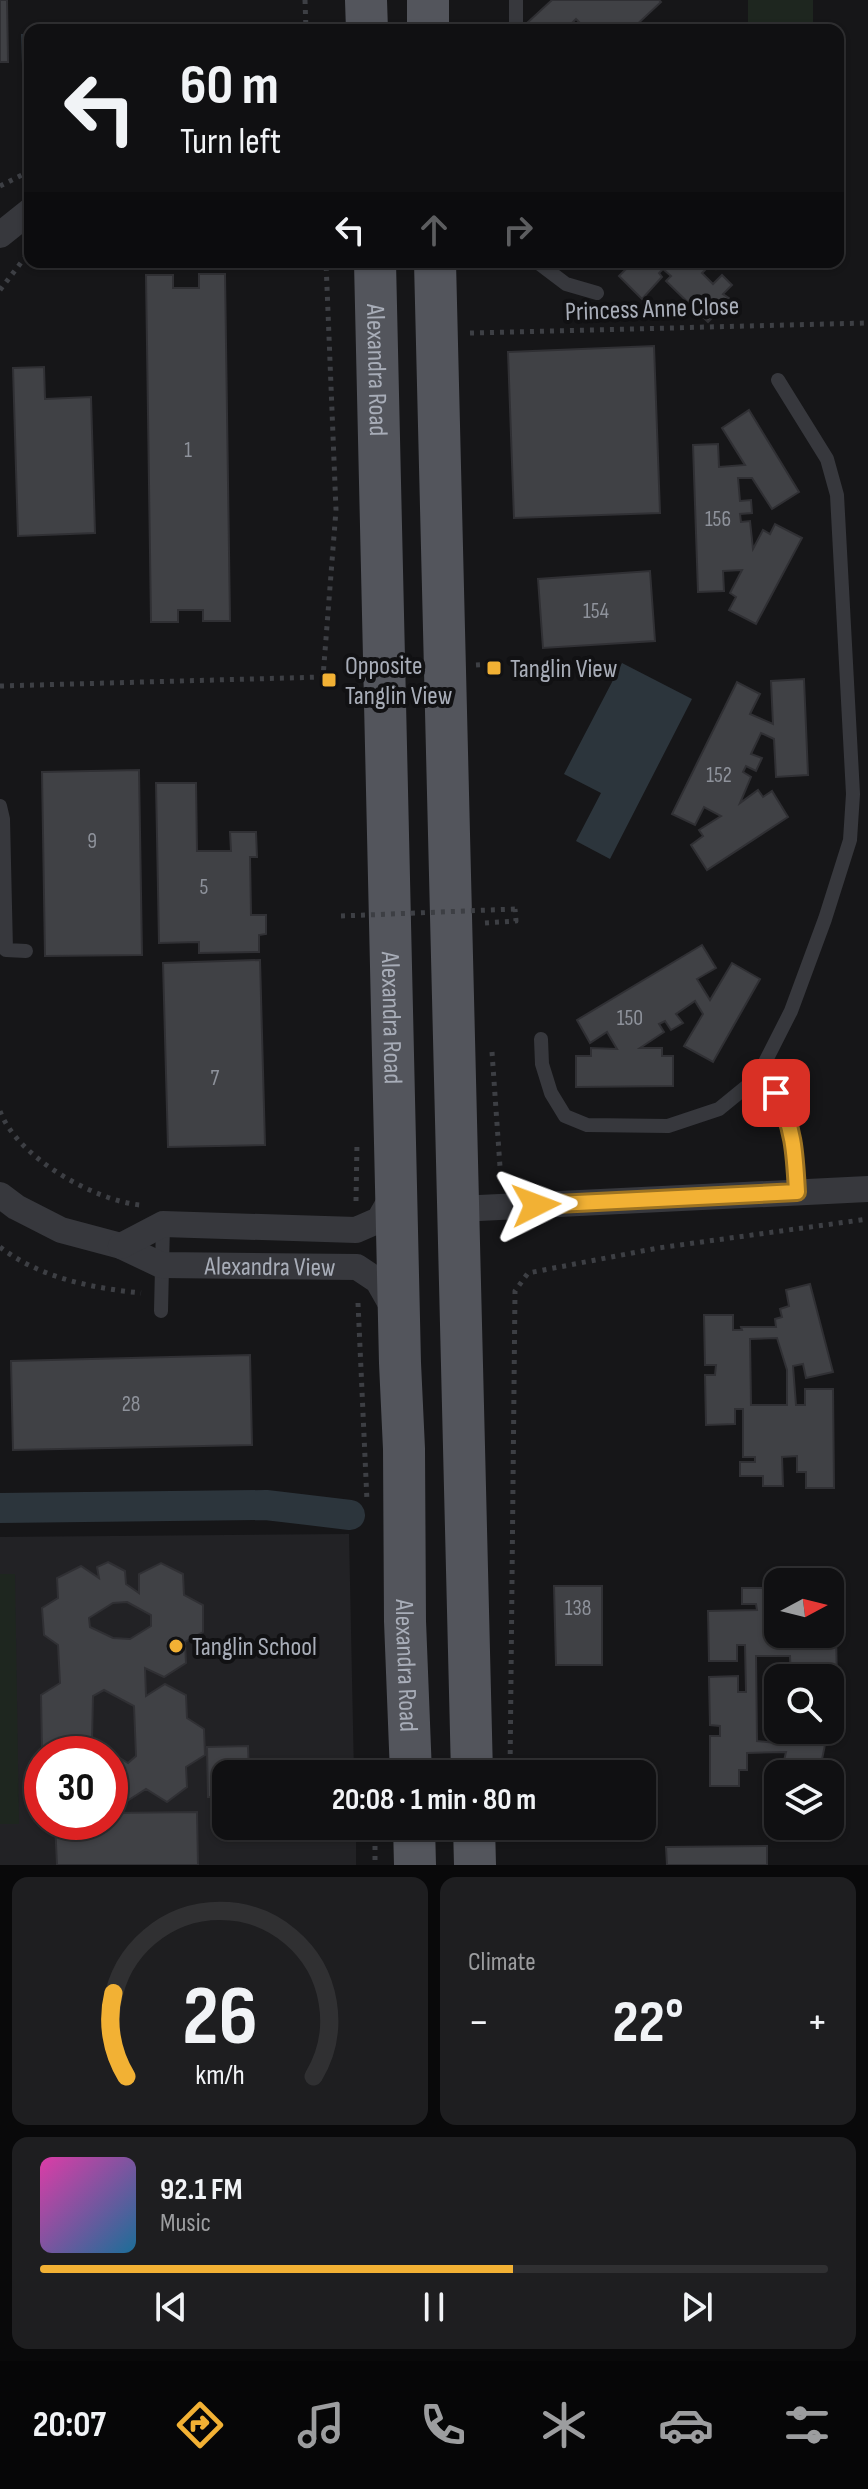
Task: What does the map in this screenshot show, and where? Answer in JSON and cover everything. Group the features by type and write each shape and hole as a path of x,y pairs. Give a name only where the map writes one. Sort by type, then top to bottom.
{"main road":[{"path":"366,0 367,24"},
{"path":"428,0 428,24"},
{"name":"Alexandra Road","path":"375,268 410,1760"},
{"path":"435,268 472,1760"},
{"path":"404,1449 410,1473 418,1482 441,1487 450,1484 459,1471 466,1451"},
{"path":"414,1840 415,1865"},
{"path":"474,1840 475,1865"}],"street":[{"path":"0,235 24,216"},
{"name":"Alexandra View","path":"121,1246 156,1215 356,1230 379,1220 397,1189"},
{"path":"458,1209 868,1189"},
{"name":"Alexandra View","path":"0,1195 16,1207 61,1230 121,1246 161,1265 357,1267 378,1281 399,1317"}],"lane":[{"path":"516,0 516,24"},
{"path":"545,268 566,284 597,293"},
{"path":"541,1039 542,1064 551,1093 565,1116 587,1125 668,1126 719,1109 757,1078 791,1011 825,919 850,840 853,794 837,495 827,459 778,380"},
{"path":"0,806 3,819 6,950 26,951"},
{"path":"757,1078 776,1093 787,1115 794,1146 797,1192"},
{"path":"156,1215 161,1311"}],"path":[{"path":"305,0 306,24"},
{"path":"0,186 24,174"},
{"path":"0,290 24,259"},
{"path":"0,686 323,677 336,510 326,268"},
{"name":"Princess Anne Close","path":"437,334 868,323"},
{"path":"341,916 515,909 516,921 483,923 484,939"},
{"path":"492,1048 502,1189"},
{"path":"0,1111 4,1122 27,1150 64,1176 119,1202 156,1215"},
{"path":"510,1760 515,1291 528,1273 658,1248 868,1219"},
{"path":"0,1247 10,1255 61,1279 113,1290 162,1295"},
{"path":"358,1301 367,1516"},
{"path":"375,1840 375,1865"}],"shaded area":[{"path":"748,0 813,0 813,24 748,24"},
{"path":"21,34 24,34 24,66"},
{"path":"622,663 692,699 610,859 576,841 601,793 564,774"},
{"name":"Tanglin School","path":"349,1534 354,1760 212,1760 212,1840 356,1840 356,1865 0,1865 0,1537"},
{"path":"0,1574 15,1574 19,1824 0,1824"}],"building":[{"path":"0,0 7,0 8,62 0,62"},
{"path":"552,0 661,2 637,24 581,24 576,19 571,24 527,23"},
{"path":"627,268 707,268 702,273 713,284 722,275 732,285 723,294 730,299 708,322 666,281 671,276 663,269 659,273 662,277 642,299 619,276"},
{"path":"199,274 225,274 230,621 203,621 203,610 178,610 178,622 151,622 146,275 173,275 173,288 199,288"},
{"path":"654,346 660,513 514,518 508,352"},
{"path":"44,367 45,399 91,397 95,533 18,536 13,368"},
{"path":"749,410 799,492 772,509 752,478 738,478 740,501 751,500 752,513 740,514 741,522 750,521 753,549 763,530 770,534 775,524 802,538 756,624 729,610 736,597 730,593 742,570 723,571 724,591 698,592 693,445 718,444 719,467 745,465 722,428"},
{"path":"650,571 655,641 543,648 538,579"},
{"path":"804,679 808,775 776,777 774,739 761,733 751,754 762,758 756,771 746,766 743,772 751,777 740,803 758,790 763,797 772,791 788,817 707,870 691,845 703,836 699,830 721,816 704,807 695,825 672,814 737,682 760,694 750,714 773,724 771,681"},
{"path":"139,770 142,955 45,956 42,772"},
{"path":"156,783 196,783 197,851 231,851 230,832 256,832 257,857 250,857 251,915 266,915 266,934 259,935 259,952 199,953 199,942 159,943"},
{"path":"702,945 716,968 697,979 710,1000 732,963 760,979 713,1062 684,1046 703,1014 695,1001 676,1014 683,1023 671,1030 665,1021 659,1024 664,1032 640,1048 662,1048 662,1056 673,1056 673,1086 576,1087 576,1056 591,1056 591,1048 617,1049 607,1032 590,1043 577,1020"},
{"path":"260,960 265,1145 168,1147 163,963"},
{"path":"810,1284 833,1372 806,1378 803,1364 793,1366 796,1405 805,1405 805,1389 833,1389 834,1488 806,1488 806,1472 797,1472 797,1456 782,1457 783,1486 763,1486 763,1476 740,1476 740,1462 755,1462 755,1457 743,1457 743,1409 735,1409 735,1424 706,1425 705,1375 715,1375 716,1365 705,1365 704,1315 733,1315 733,1330 742,1330 741,1327 776,1327 775,1319 782,1317 780,1309 789,1306 786,1290","holes":["777,1338 787,1370 787,1405 751,1405 750,1339"]},
{"path":"250,1355 252,1445 13,1450 11,1361"},
{"path":"108,1562 125,1571 126,1584 139,1593 139,1574 161,1563 183,1574 184,1595 203,1605 203,1632 185,1642 186,1663 164,1677 145,1668 146,1696 165,1684 186,1695 187,1718 204,1729 205,1755 186,1767 187,1787 167,1802 146,1789 128,1800 128,1763 136,1756 134,1706 104,1690 93,1696 92,1736 42,1736 41,1695 60,1683 58,1645 44,1635 42,1608 58,1598 57,1578 81,1566 99,1578 97,1567","holes":["127,1602 151,1615 151,1626 130,1639 113,1638 90,1627 89,1618 113,1603"]},
{"path":"554,1586 602,1586 602,1665 556,1665"},
{"path":"742,1588 764,1588 764,1648 836,1648 837,1664 790,1664 790,1656 756,1656 757,1741 764,1744 825,1744 822,1760 784,1760 786,1752 747,1753 747,1770 739,1770 739,1786 710,1786 710,1736 720,1736 720,1726 710,1725 709,1677 738,1676 738,1692 746,1692 745,1645 737,1645 737,1661 709,1661 708,1611 757,1610 756,1604 742,1604"},
{"path":"248,1746 248,1760 212,1760 212,1797 208,1797 207,1747"},
{"path":"197,1812 198,1865 57,1865 56,1840 128,1840 128,1813"},
{"path":"767,1846 767,1865 667,1865 666,1847"}],"waterway":[{"path":"0,1508 266,1505 350,1515"}],"place":[{"name":"Tanglin View","path":"494,668"},
{"name":"Opposite Tanglin View","path":"329,680"},
{"name":"Tanglin School","path":"176,1646"}],"route":[{"path":"536,1205 797,1192 794,1146 787,1115 776,1093"}]}
